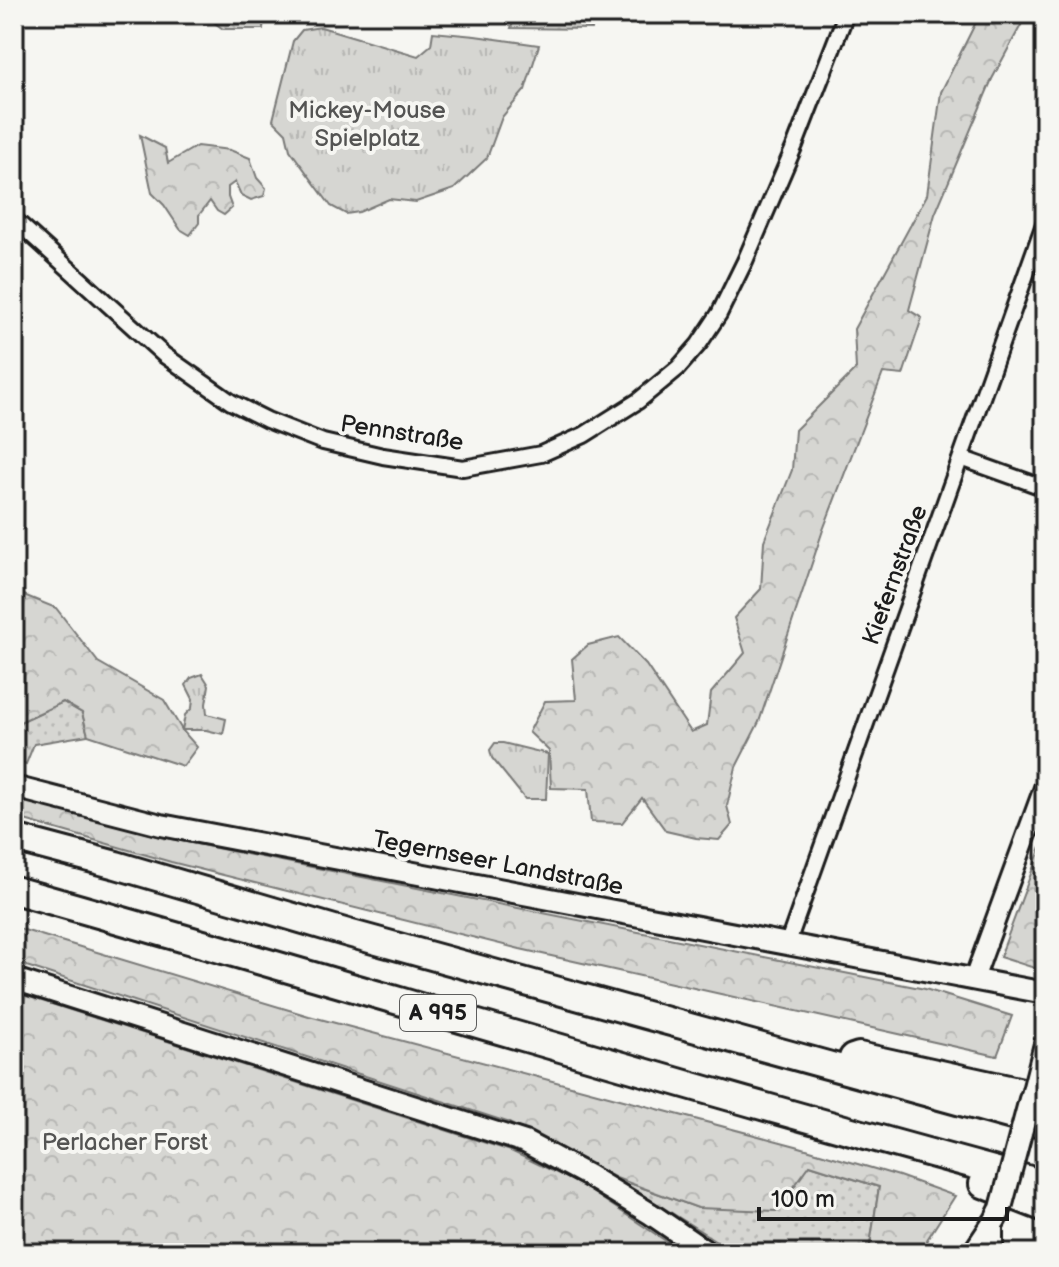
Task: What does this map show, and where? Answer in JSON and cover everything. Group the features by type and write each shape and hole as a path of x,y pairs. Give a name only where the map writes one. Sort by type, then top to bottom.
{"highway":[{"name":"A 995","path":"14,838 1045,1125"},
{"name":"A 995","path":"14,890 594,1059 1045,1184"},
{"path":"826,1064 859,1056 1040,1093"},
{"path":"861,1135 909,1161 977,1181 1045,1208"}],"main road":[{"name":"Tegernseer Landstraße","path":"14,787 161,825 1045,993"},
{"path":"14,979 525,1142 587,1175 708,1253"},
{"path":"987,1247 1040,1093"}],"street":[{"name":"Pennstraße","path":"14,219 164,355 231,402 267,420 323,442 383,456 463,468 541,454 584,435 638,401 678,368 699,344 719,314 745,261 846,14"},
{"name":"Kiefernstraße","path":"787,945 1045,221"},
{"path":"961,458 1045,488"},
{"path":"974,979 1045,785"},
{"path":"1040,1093 1045,1040"}],"green space":[{"path":"203,14 264,14 263,29 223,29"},
{"path":"516,14 595,14 592,29 511,28"},
{"path":"980,14 1027,14 992,79 935,214 909,310 922,318 903,375 883,373 823,530 759,722 736,767 727,806 732,825 719,840 666,831 642,798 622,823 591,822 588,789 551,788 549,751 529,732 545,701 576,700 572,659 588,645 619,637 646,665 691,732 707,725 711,693 745,653 734,618 761,589 764,541 792,470 795,430 856,369 854,329 927,195 941,92"},
{"name":"Mickey-Mouse Spielplatz","path":"321,27 418,56 431,45 433,32 539,45 525,90 502,117 487,158 454,189 416,202 389,199 346,214 331,206 290,150 286,133 273,120 293,41 302,30"},
{"path":"140,135 165,148 168,163 197,146 230,150 250,158 257,178 266,188 264,196 251,200 241,195 235,182 228,187 232,208 224,215 210,201 190,235 180,229 152,193"},
{"path":"14,591 56,608 98,662 164,700 182,730 197,747 183,766 88,735 82,713 63,702 18,723 14,722"},
{"path":"202,674 209,685 207,714 226,719 223,734 182,730 193,699 186,685 191,678"},
{"path":"63,702 82,713 88,735 34,744 26,764 14,760 14,722 18,723"},
{"path":"495,743 548,754 546,799 525,799 492,758 490,750"},
{"path":"14,796 161,837 925,989 1012,1016 997,1056 520,949 171,862 14,817"},
{"path":"1045,836 1045,968 1044,971 1000,957"},
{"path":"14,927 309,1016 796,1146 955,1196 921,1249 869,1252 879,1187 810,1165 776,1211 698,1208 616,1178 507,1122 14,962"},
{"name":"Perlacher Forst","path":"14,992 511,1151 580,1184 684,1253 14,1253"},
{"path":"810,1165 879,1187 869,1252 921,1249 915,1253 742,1253 726,1247 616,1178 698,1208"}]}
